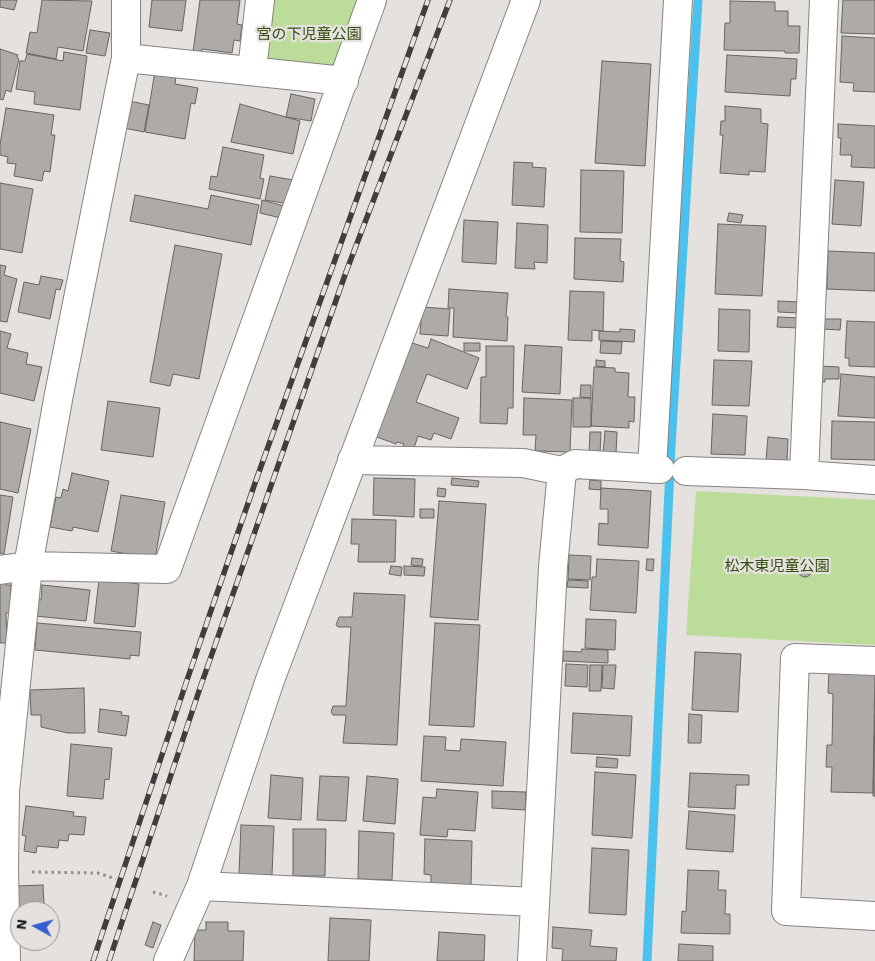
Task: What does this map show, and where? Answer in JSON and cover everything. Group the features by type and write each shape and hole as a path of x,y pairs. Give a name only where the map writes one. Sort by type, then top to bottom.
{"street":[{"path":"6,961 5,791 28,566 58,394 126,58 126,0"},
{"path":"252,70 260,0"},
{"path":"0,570 28,566 167,568 372,0"},
{"path":"168,961 201,886 270,680 526,0"},
{"path":"666,470 678,0"},
{"path":"804,475 824,0"},
{"path":"126,58 344,81"},
{"path":"352,460 524,464 562,471 575,464 875,480"},
{"path":"532,961 552,576 562,471"},
{"path":"875,661 795,658 786,911 875,916"},
{"path":"201,886 535,902"}],"path":[{"path":"4,871 98,874 116,879"}],"green space":[{"name":"宮の下児童公園","path":"269,0 359,0 335,66 324,73 273,65 263,50"},
{"name":"松木東児童公園","path":"696,491 875,500 875,645 686,635"}],"building":[{"path":"0,0 17,0 14,10 0,7"},
{"path":"42,0 92,1 83,51 58,47 56,59 26,53 30,32 37,33"},
{"path":"152,0 186,0 182,31 149,27"},
{"path":"200,0 240,0 237,24 242,25 240,41 234,40 232,53 202,49 201,53 193,52"},
{"path":"843,0 875,0 875,34 841,33"},
{"path":"730,1 775,2 775,11 788,11 788,26 800,26 799,53 724,50 725,23 730,23"},
{"path":"90,30 110,33 105,56 86,53"},
{"path":"842,36 875,38 875,92 853,91 854,83 840,82"},
{"path":"0,49 18,55 19,59 11,92 6,90 3,100 0,99"},
{"path":"64,52 87,56 80,110 34,104 35,92 16,89 20,61 25,61 27,54 63,61"},
{"path":"727,55 797,59 796,79 791,79 790,96 725,92"},
{"path":"602,61 651,64 645,166 595,163"},
{"path":"155,71 176,75 175,84 198,88 195,104 191,103 185,139 145,132"},
{"path":"291,94 315,99 311,121 286,117"},
{"path":"129,101 149,105 144,132 124,128"},
{"path":"240,104 300,121 293,154 231,142"},
{"path":"725,106 761,109 761,123 768,124 765,172 749,171 749,175 720,173 723,135 720,135 721,121 725,121"},
{"path":"6,108 54,115 51,135 55,135 50,172 44,171 42,181 14,176 16,164 7,163 8,157 0,155"},
{"path":"838,124 875,126 875,168 851,167 852,155 840,155 841,138 838,138"},
{"path":"223,147 264,155 260,178 264,179 260,199 209,189 211,176 217,177"},
{"path":"514,162 533,163 532,167 546,168 544,207 512,205"},
{"path":"581,170 624,171 622,233 580,232"},
{"path":"270,176 293,180 289,204 265,200"},
{"path":"835,180 864,182 861,226 832,224"},
{"path":"0,183 33,189 22,253 0,249"},
{"path":"135,195 208,209 211,195 259,205 251,245 130,221"},
{"path":"262,200 284,206 281,218 260,213"},
{"path":"729,213 743,215 741,223 727,221"},
{"path":"464,220 498,222 496,264 462,262"},
{"path":"517,223 548,225 547,263 534,262 535,269 515,268"},
{"path":"718,224 766,226 762,296 715,294"},
{"path":"575,238 621,239 620,261 624,262 623,282 574,279"},
{"path":"175,245 222,254 199,379 173,374 170,386 150,382"},
{"path":"828,251 875,253 875,291 827,289"},
{"path":"0,265 6,266 4,275 17,279 7,322 0,321"},
{"path":"41,276 63,280 60,290 56,289 50,319 18,312 24,282 39,285"},
{"path":"449,289 508,293 506,316 508,317 507,341 453,337 454,308 448,308"},
{"path":"570,291 604,292 603,331 592,330 592,341 568,340"},
{"path":"778,301 800,302 800,313 778,312"},
{"path":"422,307 450,309 448,336 420,334"},
{"path":"719,309 750,310 749,352 718,351"},
{"path":"778,317 799,318 799,328 777,327"},
{"path":"822,319 841,319 840,330 822,329"},
{"path":"847,321 875,322 875,367 849,366 849,358 845,358"},
{"path":"620,329 635,330 634,342 599,340 599,331 620,332"},
{"path":"0,331 11,334 7,348 28,353 26,364 42,367 34,401 0,393"},
{"path":"431,339 479,358 467,389 427,374 416,402 459,418 451,439 434,433 431,440 418,436 414,448 403,447 404,444 397,442 396,444 374,436 409,342 428,348"},
{"path":"601,341 622,342 621,354 600,353"},
{"path":"464,343 480,343 480,351 464,351"},
{"path":"525,345 562,347 560,394 522,392"},
{"path":"486,346 514,346 513,408 508,408 507,424 480,423 481,377 486,377"},
{"path":"596,360 605,361 605,367 596,366"},
{"path":"714,360 752,361 749,406 712,405"},
{"path":"820,366 839,367 839,379 825,379 825,382 819,382"},
{"path":"594,367 615,368 615,372 629,373 628,397 635,397 634,422 629,421 629,428 591,426"},
{"path":"841,374 875,377 875,418 838,416"},
{"path":"581,385 591,385 591,398 580,397"},
{"path":"524,398 572,400 570,452 535,451 536,435 523,435"},
{"path":"573,398 591,398 591,427 573,427"},
{"path":"108,401 160,408 153,457 101,450"},
{"path":"713,414 747,416 745,455 711,454"},
{"path":"832,421 875,422 875,460 831,459"},
{"path":"0,422 31,429 18,493 0,489"},
{"path":"605,431 617,432 616,454 603,453"},
{"path":"590,432 601,432 600,454 589,454"},
{"path":"768,437 788,439 787,462 766,460"},
{"path":"72,473 109,481 98,532 73,527 72,531 50,527 56,497 61,498 63,489 68,491"},
{"path":"374,478 415,479 414,517 373,515"},
{"path":"452,478 479,481 478,487 451,485"},
{"path":"590,480 601,481 601,490 589,489"},
{"path":"438,488 446,489 445,497 437,496"},
{"path":"601,488 651,491 648,548 598,545 599,523 608,524 608,509 600,509"},
{"path":"0,495 13,497 4,554 0,553"},
{"path":"121,495 165,502 155,559 111,551"},
{"path":"439,501 486,504 478,620 430,617"},
{"path":"420,509 434,509 434,518 420,518"},
{"path":"352,519 396,520 395,562 358,562 359,544 351,544"},
{"path":"569,555 591,556 590,580 568,579"},
{"path":"412,558 423,559 422,566 411,565"},
{"path":"597,559 639,561 636,613 590,610 592,577 596,577"},
{"path":"647,559 654,559 653,571 646,570"},
{"path":"802,563 808,563 812,570 808,577 802,577 798,573 798,567"},
{"path":"391,566 402,567 401,576 389,574"},
{"path":"404,566 425,567 424,576 404,575"},
{"path":"99,579 139,584 135,627 94,623"},
{"path":"0,580 6,580 6,585 11,585 11,613 6,613 7,643 0,643"},
{"path":"568,580 588,581 588,588 567,587"},
{"path":"42,585 90,590 86,621 35,616 36,599 41,600"},
{"path":"354,593 405,595 397,745 343,743 346,715 333,715 331,712 333,706 346,706 351,627 338,627 336,625 339,617 352,617"},
{"path":"586,619 616,620 615,650 585,648"},
{"path":"37,623 141,632 139,656 130,655 130,659 35,650"},
{"path":"435,623 480,625 474,727 429,725"},
{"path":"582,649 608,650 608,663 563,661 563,651 581,652"},
{"path":"695,652 741,654 738,712 692,710"},
{"path":"566,664 588,665 587,687 565,686"},
{"path":"590,665 602,665 601,691 589,691"},
{"path":"603,665 616,665 614,689 602,688"},
{"path":"829,670 875,671 873,793 831,792 832,767 826,767 827,745 832,745 833,694 828,693"},
{"path":"84,688 85,733 68,733 41,727 41,715 31,715 30,690"},
{"path":"100,709 122,712 121,715 129,716 126,736 98,732"},
{"path":"573,713 632,716 630,756 571,753"},
{"path":"689,714 702,715 701,743 688,743"},
{"path":"875,715 875,796 873,796"},
{"path":"424,736 446,737 445,750 460,751 461,739 506,742 503,786 421,781"},
{"path":"71,744 112,748 109,780 105,779 103,799 67,796"},
{"path":"597,757 618,759 617,768 596,767"},
{"path":"595,772 636,775 632,838 592,835"},
{"path":"690,773 749,775 749,785 736,785 735,809 688,807"},
{"path":"271,775 303,778 301,820 268,818"},
{"path":"320,776 349,777 346,821 317,820"},
{"path":"367,776 398,779 395,824 363,821"},
{"path":"437,789 478,792 475,831 448,829 447,837 420,835 423,797 436,798"},
{"path":"492,791 526,792 525,810 492,808"},
{"path":"26,806 74,812 73,816 86,817 84,835 69,834 68,841 59,840 58,848 37,846 36,853 24,851 26,836 22,835"},
{"path":"689,811 735,815 733,852 686,849"},
{"path":"241,825 274,826 272,875 239,874"},
{"path":"293,829 326,829 325,876 293,876"},
{"path":"359,831 394,833 392,880 358,879"},
{"path":"425,839 472,841 471,886 431,885 431,875 424,874"},
{"path":"592,848 629,850 626,915 589,913"},
{"path":"688,870 719,871 718,890 726,890 725,914 730,914 730,934 681,933 682,911 686,912"},
{"path":"43,885 44,901 17,901 16,886"},
{"path":"330,918 371,920 369,961 328,961"},
{"path":"153,922 161,925 153,948 145,945"},
{"path":"206,922 228,922 228,931 244,931 243,961 194,961 195,930 206,930"},
{"path":"553,927 592,930 590,946 617,948 616,961 562,961 563,949 552,948"},
{"path":"439,932 485,935 484,961 437,961"},
{"path":"679,944 713,946 713,961 678,961"}],"waterway":[{"path":"647,961 671,447 698,0"}],"railway":[{"path":"93,961 254,486 428,0"},
{"path":"109,961 200,688 346,272 450,0"}]}
